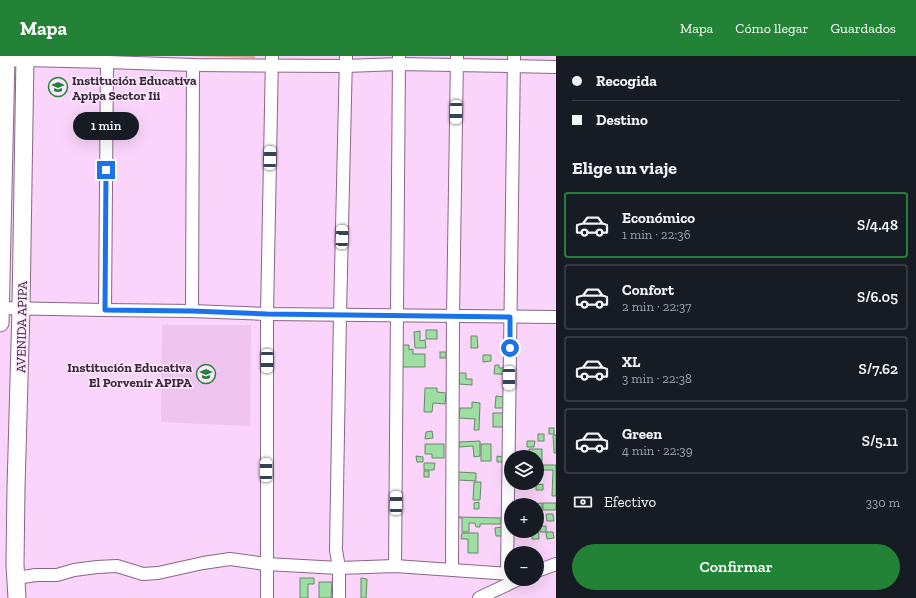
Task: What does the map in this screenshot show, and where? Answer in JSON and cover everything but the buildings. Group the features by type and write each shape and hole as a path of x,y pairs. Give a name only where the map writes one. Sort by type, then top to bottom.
{"street":[{"path":"4,59 25,58 193,65 272,61 514,61 556,67"},
{"name":"AVENIDA APIPA","path":"16,598 16,488 21,308 25,58"},
{"name":"AVENIDA APIPA","path":"0,323 4,59"},
{"path":"395,566 399,60"},
{"path":"267,598 267,314 272,61"},
{"path":"339,598 339,568 336,550 346,61"},
{"path":"452,569 453,317 457,61"},
{"path":"509,546 510,317 514,61"},
{"path":"105,310 107,62"},
{"path":"192,311 193,65"},
{"path":"0,308 192,311 267,314 556,317"},
{"path":"16,578 57,574 97,567 117,566 143,574 158,573 230,558 266,564 339,568 395,566 504,574"},
{"path":"544,568 556,564"},
{"path":"479,598 502,593 510,586"}],"shaded area":[{"path":"189,56 255,56 255,58"},
{"name":"Institución Educativa El Porvenir APIPA","path":"162,325 251,325 250,426 161,422"}],"place":[{"name":"Institución Educativa Apipa Sector Iii","path":"58,87"},
{"name":"Institución Educativa El Porvenir APIPA","path":"206,374"}],"route":[{"path":"106,170 105,310 510,317 510,348"}]}
